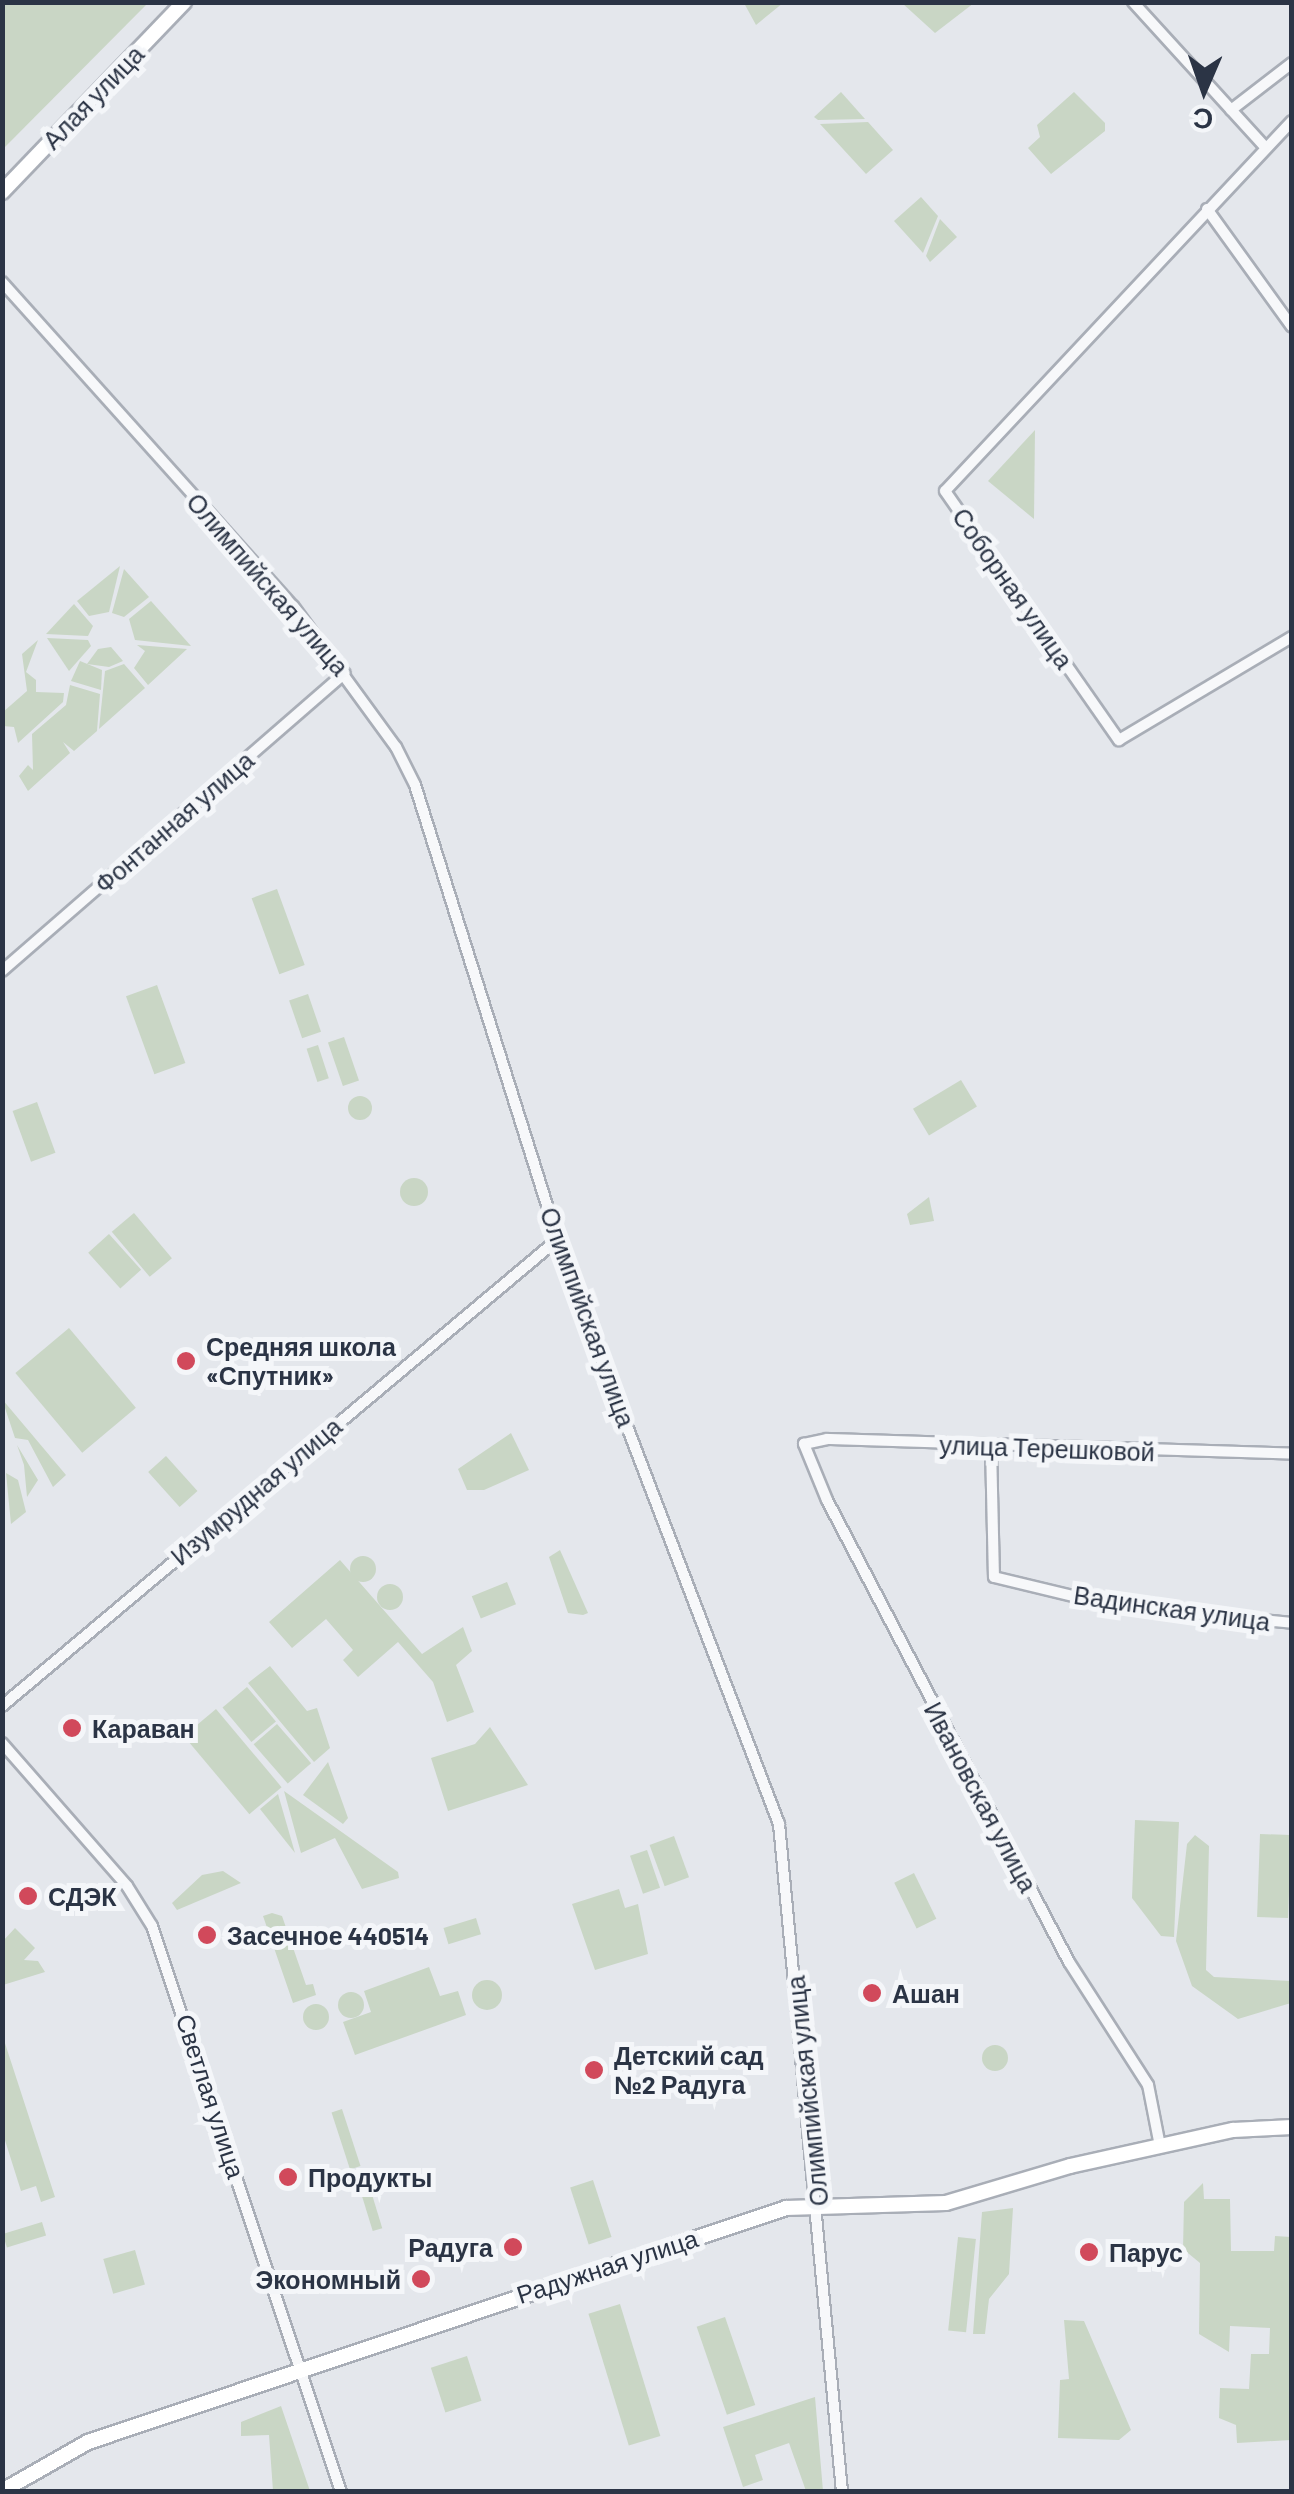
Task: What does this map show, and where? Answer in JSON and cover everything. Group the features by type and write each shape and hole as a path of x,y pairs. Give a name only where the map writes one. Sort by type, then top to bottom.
{"main road":[{"name":"Алая улица","path":"2,192 184,2"},
{"name":"Радужная улица","path":"2,2490 88,2442 816,2202 946,2203 1160,2146 1233,2130 1292,2126"}],"street":[{"path":"1133,2 1266,148"},
{"path":"1231,110 1292,63"},
{"name":"Соборная улица","path":"1292,121 945,491 1119,740 1292,637"},
{"path":"1207,208 1292,327"},
{"name":"Олимпийская улица","path":"2,282 345,673 415,785 557,1240 779,1824 842,2492"},
{"name":"Фонтанная улица","path":"2,971 345,673"},
{"name":"Изумрудная улица","path":"2,1706 557,1240"},
{"name":"улица Терешковой","path":"804,1444 827,1438 1292,1454"},
{"name":"Ивановская улица","path":"804,1444 826,1500 1042,1912 1096,2012 1148,2085 1160,2146"},
{"name":"Вадинская улица","path":"991,1446 994,1577 1110,1605 1292,1623"},
{"name":"Светлая улица","path":"2,1742 127,1886 152,1926 342,2492"}],"green space":[{"path":"902,2 974,3 935,33"},
{"path":"2,3 148,3 3,149"},
{"path":"744,3 783,3 756,25"},
{"path":"841,92 865,119 814,117"},
{"path":"1074,92 1105,123 1105,131 1051,174 1028,148 1040,137 1037,125"},
{"path":"868,122 893,150 866,174 820,124"},
{"path":"921,197 938,216 923,253 894,221"},
{"path":"940,219 957,237 930,262 926,256"},
{"path":"1035,430 1034,519 988,481"},
{"path":"120,566 109,612 89,616 77,601"},
{"path":"124,569 149,597 124,617 112,613"},
{"path":"151,601 191,646 135,640 129,619"},
{"path":"74,604 93,626 88,636 46,634"},
{"path":"47,638 88,640 91,646 69,671"},
{"path":"38,640 26,672 36,680 36,692 64,693 63,702 18,743 14,727 3,726 3,712 27,691 22,654"},
{"path":"137,645 187,649 148,685 134,668 145,651"},
{"path":"111,647 123,661 109,667 87,664 98,649"},
{"path":"80,661 102,670 101,690 71,681"},
{"path":"124,664 145,688 99,729 105,671"},
{"path":"70,685 100,694 97,731 74,751 63,742 70,753 28,791 19,776 28,765 33,770 32,734 66,705"},
{"path":"277,889 305,965 279,974 252,898"},
{"path":"157,985 185,1063 154,1074 126,996"},
{"path":"308,994 321,1032 302,1038 289,1001"},
{"path":"344,1037 359,1080 343,1086 328,1043"},
{"path":"318,1045 329,1078 317,1082 307,1049"},
{"path":"961,1080 977,1107 929,1135 913,1109"},
{"path":"360,1096 369,1099 369,1117 360,1120 351,1117 348,1108 351,1099"},
{"path":"37,1102 55,1153 31,1162 13,1111"},
{"path":"414,1178 424,1182 428,1192 424,1202 414,1206 404,1202 400,1192 404,1182"},
{"path":"929,1197 934,1221 910,1225 907,1214"},
{"path":"134,1213 172,1258 150,1277 112,1232"},
{"path":"109,1234 141,1270 120,1288 88,1253"},
{"path":"69,1328 136,1408 82,1453 15,1373"},
{"path":"2,1399 66,1475 53,1487 28,1440 15,1438"},
{"path":"511,1433 529,1470 484,1490 467,1490 458,1469"},
{"path":"17,1445 38,1480 27,1497 24,1465"},
{"path":"166,1456 197,1491 180,1507 148,1472"},
{"path":"6,1473 18,1480 26,1512 11,1524"},
{"path":"560,1550 588,1613 583,1615 568,1613 549,1557"},
{"path":"363,1556 372,1560 376,1569 372,1578 363,1582 354,1578 350,1569 354,1560"},
{"path":"340,1560 422,1654 463,1627 472,1651 456,1665 474,1712 447,1722 433,1682 398,1642 358,1677 343,1660 353,1650 326,1619 292,1648 269,1622"},
{"path":"507,1582 516,1604 481,1618 472,1596"},
{"path":"390,1584 399,1588 403,1597 399,1606 390,1610 381,1606 377,1597 381,1588"},
{"path":"270,1666 307,1711 317,1708 330,1748 314,1762 248,1683"},
{"path":"247,1687 276,1721 251,1742 222,1708"},
{"path":"216,1709 282,1787 249,1814 184,1736"},
{"path":"277,1724 311,1763 288,1784 254,1744"},
{"path":"490,1727 528,1785 448,1811 431,1758 475,1744"},
{"path":"328,1762 348,1818 343,1824 303,1795"},
{"path":"284,1791 398,1872 399,1878 362,1889 335,1838 301,1853"},
{"path":"278,1794 295,1853 260,1809"},
{"path":"1135,1820 1179,1822 1174,1937 1161,1936 1132,1898"},
{"path":"1260,1834 1291,1835 1288,1918 1257,1917"},
{"path":"1195,1835 1209,1846 1206,1970 1214,1977 1291,1981 1291,2003 1238,2019 1192,1986 1176,1941 1187,1844"},
{"path":"674,1836 689,1877 665,1886 650,1845"},
{"path":"647,1850 660,1888 643,1894 630,1856"},
{"path":"223,1871 241,1883 177,1910 172,1903 202,1875"},
{"path":"914,1873 936,1919 917,1928 894,1883"},
{"path":"619,1889 625,1908 638,1904 648,1954 595,1970 572,1904"},
{"path":"263,1916 282,1916 306,1985 313,1984 316,1995 293,2003"},
{"path":"476,1918 481,1934 448,1944 443,1928"},
{"path":"15,1928 35,1948 24,1960 38,1961 45,1972 3,1985 3,1941"},
{"path":"429,1967 440,1996 458,1991 466,2015 355,2055 343,2022 371,2012 364,1991"},
{"path":"487,1980 498,1984 502,1995 498,2006 487,2010 476,2006 472,1995 476,1984"},
{"path":"351,1992 360,1996 364,2005 360,2014 351,2018 342,2014 338,2005 342,1996"},
{"path":"316,2004 325,2008 329,2017 325,2026 316,2030 307,2026 303,2017 307,2008"},
{"path":"2,2034 55,2197 41,2202 36,2186 21,2191 3,2134"},
{"path":"995,2045 1004,2049 1008,2058 1004,2067 995,2071 986,2067 982,2058 986,2049"},
{"path":"342,2109 361,2166 350,2169 332,2112"},
{"path":"593,2180 612,2237 589,2244 570,2187"},
{"path":"1203,2183 1204,2199 1230,2199 1231,2251 1274,2251 1275,2236 1291,2237 1291,2440 1237,2443 1236,2425 1219,2418 1220,2388 1249,2389 1251,2354 1269,2354 1270,2328 1230,2326 1229,2352 1199,2334 1200,2263 1183,2249 1184,2202"},
{"path":"370,2188 382,2228 373,2231 360,2191"},
{"path":"1013,2208 1009,2274 989,2299 985,2334 973,2334 982,2212"},
{"path":"42,2222 46,2235 7,2247 3,2234"},
{"path":"958,2237 976,2239 966,2332 948,2330"},
{"path":"135,2250 145,2285 113,2294 103,2259"},
{"path":"620,2304 660,2436 629,2446 588,2314"},
{"path":"725,2317 755,2405 727,2415 697,2327"},
{"path":"1064,2320 1084,2321 1131,2430 1119,2440 1058,2438 1060,2380 1069,2379"},
{"path":"467,2356 482,2401 445,2412 431,2368"},
{"path":"815,2397 823,2491 806,2491 789,2443 755,2455 763,2480 743,2487 723,2427"},
{"path":"281,2406 310,2491 273,2491 269,2435 241,2436 241,2422"}],"place":[{"name":"Средняя школа «Спутник»","path":"186,1361"},
{"name":"Караван","path":"72,1728"},
{"name":"СДЭК","path":"28,1896"},
{"name":"Засечное 440514","path":"207,1935"},
{"name":"Ашан","path":"872,1993"},
{"name":"Детский сад №2 Радуга","path":"594,2070"},
{"name":"Продукты","path":"288,2177"},
{"name":"Радуга","path":"513,2247"},
{"name":"Парус","path":"1089,2252"},
{"name":"Экономный","path":"421,2279"}]}
